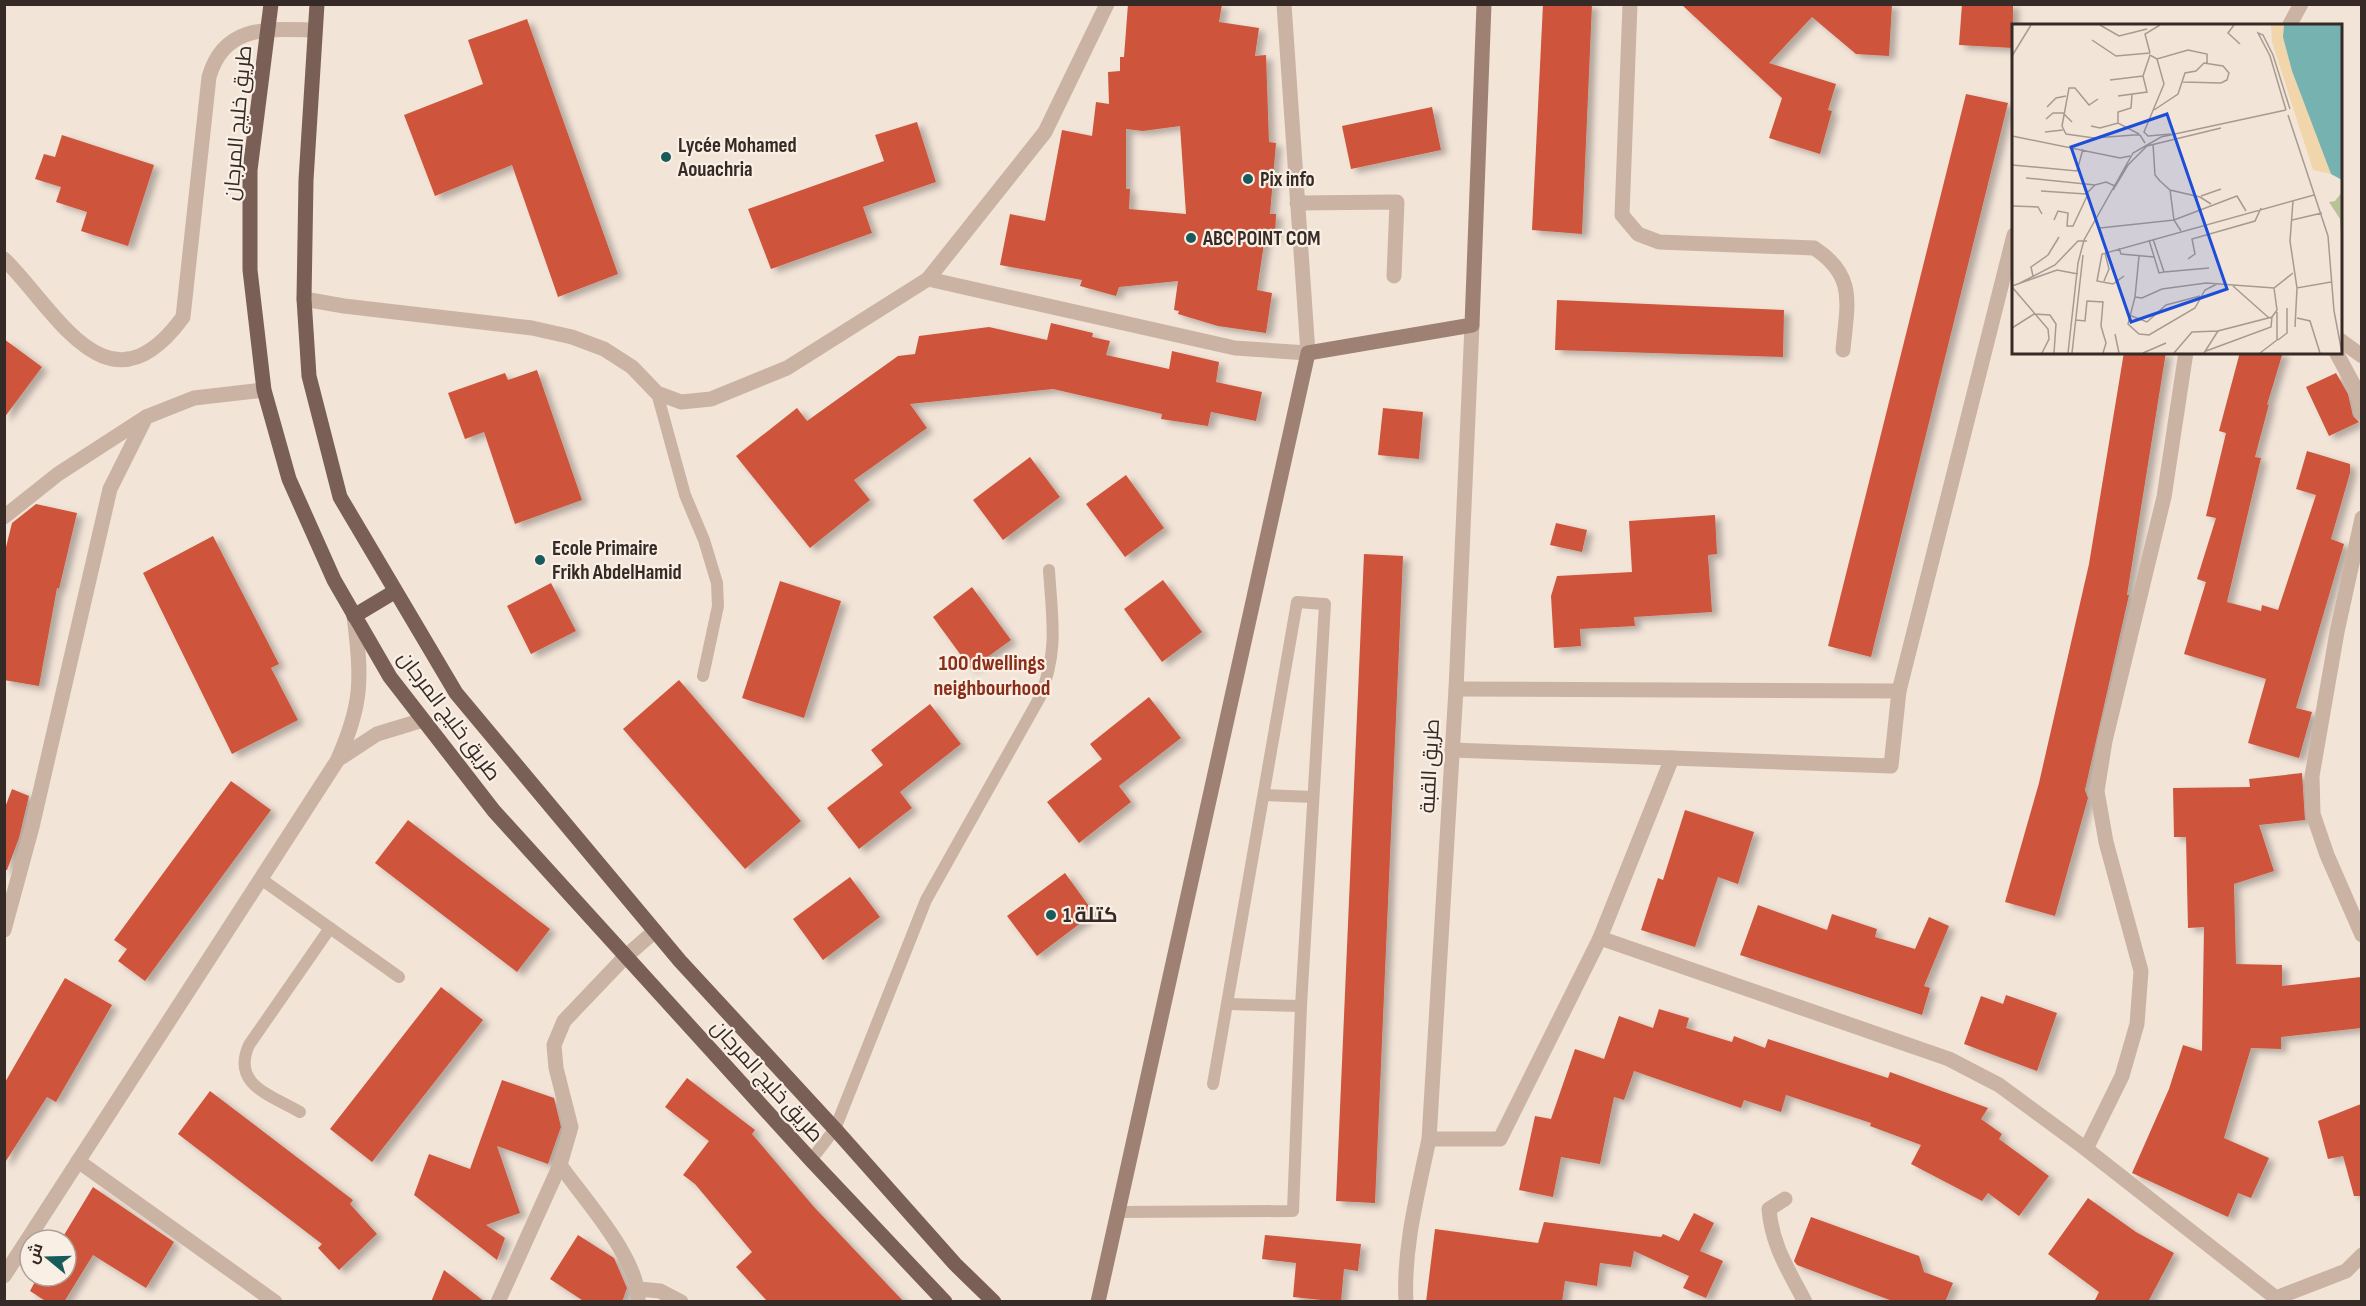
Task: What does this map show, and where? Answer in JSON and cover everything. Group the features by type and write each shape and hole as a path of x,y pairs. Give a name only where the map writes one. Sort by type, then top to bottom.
{"main road":[{"name":"طريق خليج المرجان","path":"271,4 250,170 250,270 264,390 289,479 334,580 390,677 494,811 811,1160 945,1302"},
{"name":"طريق خليج المرجان","path":"317,4 306,180 304,299 309,376 340,497 394,592 456,693 655,931 955,1264 994,1302"},
{"path":"354,616 394,592"}],"street":[{"path":"304,299 344,306 532,328 572,337 604,349 632,367 657,393 681,402 711,399 776,372 871,317 928,279 1045,132 1107,4"},
{"path":"1098,1302 1308,353 1284,4"},
{"path":"928,279 1235,348 1308,353 1472,325 1484,4"},
{"path":"1630,4 1622,215 1638,234 1659,242 1814,248 1831,259 1843,275 1848,294 1843,350"},
{"path":"2290,24 2301,4"},
{"path":"4,259 52,316 82,346 116,359 144,355 166,340 183,317 210,77 214,62 224,48 239,36 268,29 314,30"},
{"path":"1297,203 1396,202 1394,276"},
{"path":"1452,750 1891,766 1899,691 2012,239"},
{"name":"طريق القبة","path":"1406,1302 1405,1283 1414,1207 1429,1139 1456,688 1472,325"},
{"path":"2342,342 2361,356"},
{"path":"2086,1149 2122,1076 2137,1024 2141,971 2106,842 2097,791 2105,741 2164,497 2186,354"},
{"path":"2337,354 2357,391 2361,413"},
{"path":"4,517 58,474 146,417 194,398 264,390"},
{"path":"4,930 32,827 110,489 146,417"},
{"path":"2361,518 2337,632 2312,776 2313,814 2327,855 2361,935"},
{"path":"4,1276 337,761 352,728 359,696 361,664 354,616"},
{"path":"1456,688 1899,691"},
{"path":"337,761 377,734 423,720"},
{"path":"1429,1139 1500,1139 1600,938 1672,758"},
{"path":"498,1302 560,1165 571,1127 556,1068 554,1045 564,1021 625,957 655,931"},
{"path":"1600,938 1949,1059 1999,1085 2086,1149 2278,1300 2346,1271 2361,1255"},
{"path":"78,1161 274,1302"},
{"path":"560,1165 627,1257 638,1295 660,1291 681,1302"},
{"path":"1785,1199 1769,1209 1771,1233 1783,1262 1805,1302"}],"lane":[{"path":"657,393 685,495 705,540 717,583 718,606 703,676"},
{"path":"811,1160 835,1129 926,900 1040,697 1047,678 1054,642 1049,570"},
{"path":"1118,1212 1293,1211 1312,797 1325,604 1297,602 1213,1084"},
{"path":"1264,795 1312,797"},
{"path":"261,879 399,977"},
{"path":"300,1112 255,1086 243,1071 242,1060 249,1045 330,928"},
{"path":"1228,1004 1301,1006"}],"building":[{"path":"1128,4 1222,4 1219,22 1259,28 1255,56 1266,55 1269,142 1276,143 1270,214 1276,214 1275,238 1265,237 1257,290 1272,293 1266,333 1218,326 1178,314 1179,311 1174,310 1178,281 1119,287 1116,296 1080,286 1082,280 1000,265 1010,214 1045,221 1062,130 1092,136 1096,102 1109,104 1108,72 1120,71 1120,57 1124,57","holes":["1180,126 1186,214 1129,209 1130,189 1126,189 1126,129 1143,131"]},
{"path":"1543,4 1592,4 1582,234 1532,230"},
{"path":"1681,4 1892,4 1889,56 1856,54 1812,17 1769,63 1836,84 1828,110 1832,111 1820,154 1769,138 1782,98"},
{"path":"1962,4 2013,4 2012,48 1959,45"},
{"path":"527,19 618,274 558,297 512,165 435,196 404,115 483,84 468,40"},
{"path":"1966,94 2008,103 1871,657 1828,646"},
{"path":"1432,107 1441,150 1351,169 1342,126"},
{"path":"917,122 936,182 863,207 872,233 771,269 748,209 884,161 875,135"},
{"path":"62,135 154,165 128,246 81,231 87,212 56,202 61,187 35,179 44,154 55,157"},
{"path":"1557,300 1784,310 1783,357 1555,350"},
{"path":"1051,323 1093,333 1092,337 1110,341 1106,355 1169,369 1172,351 1219,362 1216,382 1262,392 1256,421 1211,412 1208,426 1161,419 1162,414 1053,389 910,404 927,428 854,480 870,500 810,548 736,456 797,408 807,421 898,356 915,354 919,336 989,327 1047,340"},
{"path":"4,339 42,367 4,418"},
{"path":"2124,354 2166,354 2127,595 2129,595 2085,790 2088,798 2055,916 2005,902 2039,783 2089,564"},
{"path":"2239,354 2282,354 2255,457 2261,458 2227,602 2261,611 2262,605 2278,610 2316,495 2296,489 2307,451 2350,464 2350,473 2331,539 2344,544 2296,708 2312,712 2299,758 2248,743 2266,679 2184,654 2206,582 2197,579 2216,518 2206,516 2226,433 2219,431"},
{"path":"537,370 582,500 515,524 484,432 465,439 448,393 505,373 508,380"},
{"path":"2336,373 2348,394 2353,416 2359,422 2329,436 2306,387"},
{"path":"1383,408 1423,412 1419,459 1378,455"},
{"path":"1030,457 1060,497 1003,540 973,500"},
{"path":"1126,475 1164,528 1125,557 1086,504"},
{"path":"36,504 77,513 59,589 57,588 39,686 4,680 4,555 12,523"},
{"path":"1715,515 1717,554 1708,555 1712,612 1634,617 1635,626 1580,629 1581,646 1554,648 1551,596 1557,576 1632,572 1629,521"},
{"path":"1556,523 1587,530 1582,552 1550,545"},
{"path":"213,536 279,664 271,668 298,720 232,754 143,573"},
{"path":"1364,554 1403,556 1375,1203 1336,1201"},
{"path":"1163,580 1202,632 1162,662 1124,609"},
{"path":"780,581 841,601 804,718 742,698"},
{"path":"551,583 576,631 531,654 507,606"},
{"path":"972,587 1011,640 971,669 933,617"},
{"path":"679,680 801,821 745,869 623,729"},
{"path":"1149,697 1181,738 1119,786 1131,802 1079,843 1047,802 1102,759 1090,744"},
{"path":"930,704 961,744 900,792 912,808 859,849 827,808 883,765 871,750"},
{"path":"2302,773 2305,820 2259,825 2274,871 2234,884 2236,964 2282,965 2282,986 2361,977 2361,1028 2281,1037 2281,1049 2251,1048 2224,1138 2269,1158 2251,1198 2238,1193 2228,1217 2132,1173 2169,1089 2183,1045 2202,1051 2204,927 2188,928 2186,837 2174,837 2173,788 2250,787 2249,779"},
{"path":"231,781 271,810 145,981 118,961 127,949 114,940"},
{"path":"12,789 29,796 19,838 7,870 4,870 4,810"},
{"path":"1685,810 1754,832 1738,884 1718,877 1695,947 1641,930 1658,878 1663,880"},
{"path":"408,820 550,929 517,972 375,863"},
{"name":"كتلة 1","path":"1065,873 1094,913 1037,956 1007,916"},
{"path":"850,877 880,917 823,960 793,919"},
{"path":"1758,905 1827,930 1832,914 1877,929 1875,937 1915,949 1929,917 1949,926 1924,986 1930,988 1922,1015 1740,955"},
{"path":"65,978 112,1005 56,1102 47,1097 4,1164 4,1084"},
{"path":"441,987 483,1020 372,1162 330,1129"},
{"path":"2006,995 2057,1013 2037,1071 1964,1044 1981,996 2003,1004"},
{"path":"1659,1009 1689,1018 1686,1028 1732,1042 1734,1036 1765,1048 1768,1039 1888,1078 1890,1072 1988,1108 1981,1119 2002,1134 1999,1139 2049,1176 2019,1216 1988,1193 1982,1201 1911,1164 1921,1145 1870,1126 1871,1123 1786,1095 1781,1112 1744,1100 1741,1108 1634,1071 1624,1100 1614,1097 1600,1164 1561,1157 1553,1197 1519,1190 1535,1116 1551,1119 1575,1049 1604,1059 1619,1016 1653,1028"},
{"path":"687,1078 755,1130 752,1134 814,1207 904,1302 768,1302 736,1267 752,1252 695,1184 683,1175 709,1141 665,1107"},
{"path":"502,1080 554,1098 561,1127 548,1164 497,1146 520,1213 486,1225 505,1238 497,1260 414,1195 429,1154 470,1169"},
{"path":"210,1091 353,1200 350,1204 377,1234 339,1270 318,1248 322,1244 178,1134"},
{"path":"2361,1104 2361,1196 2354,1196 2343,1156 2328,1159 2318,1121"},
{"path":"93,1187 174,1242 146,1288 93,1255 78,1279 78,1228 68,1228"},
{"path":"2088,1198 2136,1232 2174,1253 2148,1302 2094,1302 2099,1292 2048,1254"},
{"path":"1694,1213 1714,1223 1700,1251 1723,1261 1706,1298 1683,1288 1689,1276 1634,1251 1631,1267 1600,1263 1597,1286 1565,1281 1562,1302 1426,1302 1435,1229 1538,1243 1544,1222 1661,1237 1663,1234 1679,1241"},
{"path":"1811,1217 1919,1256 1924,1272 1953,1283 1945,1302 1895,1302 1797,1265 1794,1261"},
{"path":"578,1235 614,1258 627,1288 622,1302 585,1302 550,1279"},
{"path":"1265,1235 1361,1244 1358,1271 1344,1269 1341,1302 1293,1297 1296,1263 1262,1259"},
{"path":"444,1270 485,1302 431,1302"},
{"path":"32,1288 73,1288 64,1302 47,1302 30,1291"}],"place":[{"name":"Lycée Mohamed Aouachria","path":"666,157"},
{"name":"Pix info","path":"1248,179"},
{"name":"ABC POINT COM","path":"1191,238"},
{"name":"Ecole Primaire Frikh AbdelHamid","path":"540,560"},
{"name":"كتلة 1","path":"1051,915"}],"district":[{"name":"100 dwellings neighbourhood","path":"992,676"}]}
